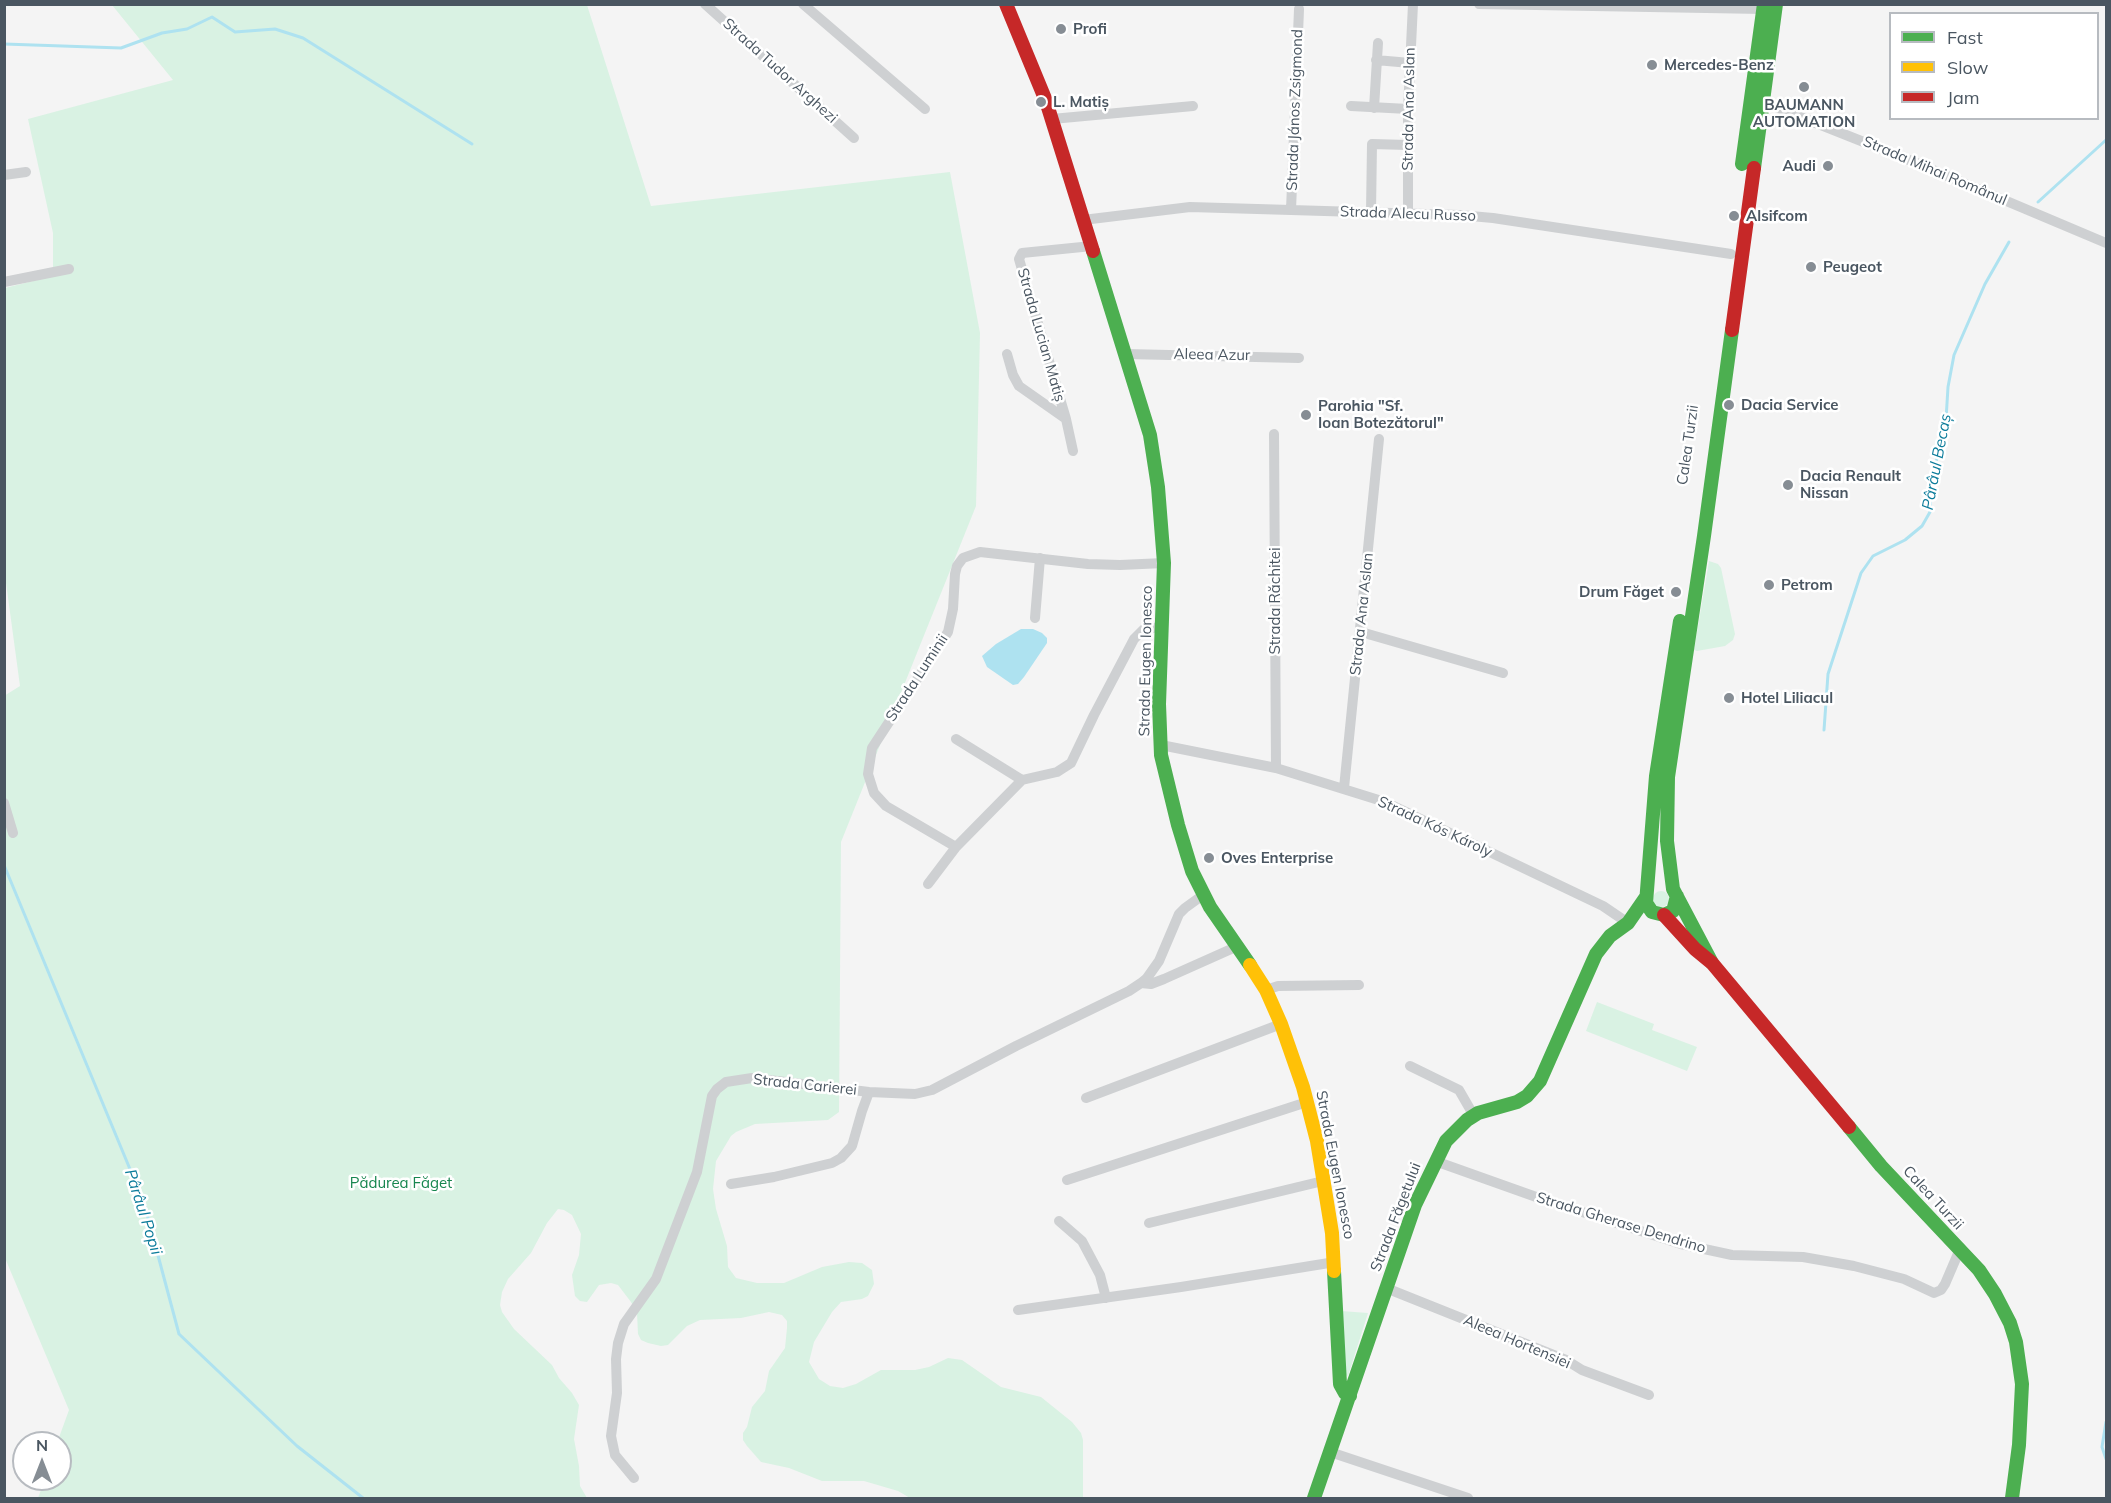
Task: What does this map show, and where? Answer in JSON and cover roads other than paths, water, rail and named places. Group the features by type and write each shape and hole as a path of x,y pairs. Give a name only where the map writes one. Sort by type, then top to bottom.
{"main road":[{"name":"Strada Eugen Ionesco","path":"1006,4 1052,120 1150,435 1158,487 1164,564 1159,704 1161,745 1167,780 1192,871 1203,895 1266,990 1281,1024 1307,1102 1332,1233 1340,1384 1345,1393 1350,1396"},
{"name":"Calea Turzii","path":"1712,963 1675,893 1667,841 1668,777 1704,536 1763,102 1767,6"},
{"name":"Calea Turzii","path":"1767,6 1685,593 1656,776 1647,894 1648,908 1660,915 1712,963 1881,1166 1979,1270 1995,1294 2010,1323 2020,1362 2022,1406 2012,1498"},
{"path":"1647,894 1652,887 1663,884 1675,893 1676,906 1669,914 1660,915"},
{"name":"Strada Făgetului","path":"1314,1498 1415,1205 1435,1161 1450,1135 1474,1116 1517,1102 1527,1096 1540,1081 1596,954 1610,936 1628,923 1647,894"},
{"name":"Strada Făgetului","path":"1628,923 1660,915"}],"street":[{"name":"Strada Tudor Arghezi","path":"705,4 854,138"},
{"path":"803,4 926,109"},
{"name":"Strada Ana Aslan","path":"1408,213 1408,110 1413,4"},
{"path":"1479,4 1767,6"},
{"name":"Strada János Zsigmond","path":"1291,210 1299,9"},
{"path":"1374,108 1378,43"},
{"path":"1376,60 1410,63"},
{"name":"Strada Mihai Românul","path":"1763,102 1914,162 2106,243"},
{"path":"1052,120 1193,106"},
{"path":"1351,106 1408,110"},
{"path":"1371,212 1372,144 1408,146"},
{"path":"4,175 26,172"},
{"name":"Strada Alecu Russo","path":"1083,220 1190,207 1408,213 1493,218 1731,254"},
{"name":"Strada Lucian Matiș","path":"1073,451 1020,255 1092,246"},
{"path":"4,282 69,269"},
{"path":"1007,354 1018,386 1066,419"},
{"name":"Aleea Azur","path":"1126,354 1299,357"},
{"name":"Strada Răchitei","path":"1275,434 1276,768"},
{"name":"Strada Ana Aslan","path":"1344,788 1379,439"},
{"name":"Strada Luminii","path":"956,847 879,801 872,789 868,774 872,748 948,632 953,609 955,574 960,561 968,555 980,552 1120,566 1164,564"},
{"path":"1035,618 1040,558"},
{"path":"928,884 956,847 1022,780 1057,772 1071,763 1134,639 1144,629 1161,627"},
{"path":"1361,632 1503,673"},
{"path":"956,739 1022,780"},
{"name":"Strada Kós Károly","path":"1161,745 1276,768 1385,802 1603,906 1628,923"},
{"path":"5,803 13,833"},
{"name":"Strada Carierei","path":"634,1478 615,1455 611,1436 617,1394 618,1343 624,1324 656,1280 697,1172 712,1096 717,1089 726,1082 752,1078 869,1092 915,1094 932,1090 1142,983 1159,961 1179,914 1203,895"},
{"path":"1142,983 1152,984 1238,946"},
{"path":"1266,990 1278,986 1359,985"},
{"path":"1086,1098 1281,1024"},
{"path":"1410,1066 1459,1090 1474,1116"},
{"path":"731,1184 774,1177 832,1163 842,1158 852,1146 869,1092"},
{"path":"1067,1180 1307,1102"},
{"name":"Strada Gherase Dendrino","path":"1435,1161 1539,1198 1681,1244 1732,1254 1803,1257 1854,1266 1904,1279 1934,1293 1941,1290 1945,1284 1960,1249"},
{"path":"1208,1203 1302,1183 1321,1182"},
{"path":"1149,1223 1321,1182"},
{"path":"1059,1221 1082,1241 1100,1275 1106,1298"},
{"path":"1017,1310 1335,1262"},
{"name":"Aleea Hortensiei","path":"1386,1288 1566,1360 1582,1370 1649,1395"},
{"path":"1330,1452 1468,1498"}],"water":[{"path":"1021,629 1033,629 1042,633 1047,638 1047,643 1024,677 1018,684 1013,685 987,667 982,656 996,644"}],"waterway":[{"path":"4,44 121,48 162,33 187,29 212,17 235,32 275,29 303,38 472,144"},
{"name":"Pârâul Becaș","path":"2038,202 2106,140"},
{"name":"Pârâul Becaș","path":"1824,730 1828,674 1861,573 1873,556 1905,540 1922,526 1930,512 1932,473 1945,436 1948,387 1954,355 1985,284 2009,242"},
{"name":"Pârâul Popii","path":"4,865 144,1203 179,1334 297,1446 363,1498"},
{"path":"2106,1422 2102,1447 2106,1459"}],"place":[{"name":"Profi","path":"1061,29"},
{"name":"Mercedes-Benz","path":"1652,65"},
{"name":"BAUMANN AUTOMATION","path":"1804,87"},
{"name":"L. Matiș","path":"1041,102"},
{"name":"Audi","path":"1828,166"},
{"name":"Alsifcom","path":"1734,216"},
{"name":"Peugeot","path":"1811,267"},
{"name":"Dacia Service","path":"1729,405"},
{"name":"Parohia \"Sf. Ioan Botezătorul\"","path":"1306,415"},
{"name":"Dacia Renault Nissan","path":"1788,485"},
{"name":"Petrom","path":"1769,585"},
{"name":"Drum Făget","path":"1676,592"},
{"name":"Hotel Liliacul","path":"1729,698"},
{"name":"Oves Enterprise","path":"1209,858"}],"park label":[{"name":"Pădurea Făget","path":"401,1183"}]}
